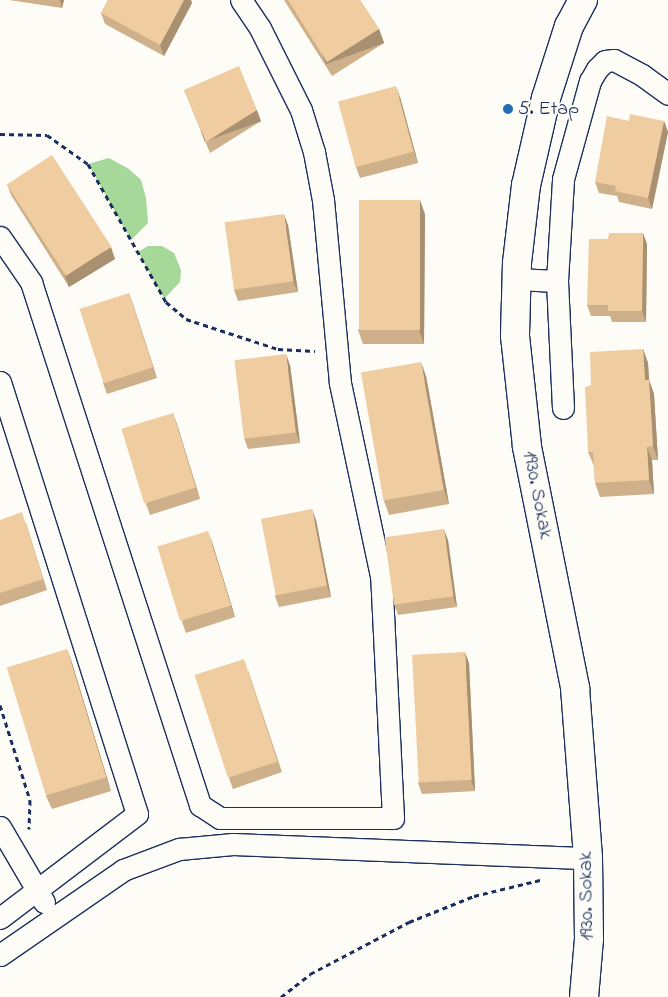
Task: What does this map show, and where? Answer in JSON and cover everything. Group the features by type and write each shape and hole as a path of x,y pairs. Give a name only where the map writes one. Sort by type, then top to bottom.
{"main road":[{"name":"1930. Sokak","path":"583,0 570,26 546,98 526,185 516,279 516,336 527,447 575,688 588,858 589,938 584,997"}],"street":[{"path":"241,0 260,28 302,110 314,152 323,200 340,383 381,576 393,818 392,850"},
{"path":"563,408 557,281 563,179 590,81 597,69 605,61 614,60 642,75 668,94"},
{"path":"0,237 31,282 200,805 220,818 393,818"},
{"path":"516,279 557,281"},
{"path":"0,382 137,814 0,918"},
{"path":"0,827 52,918"},
{"path":"0,955 123,870 179,849 233,844 588,858"}],"path":[{"path":"0,134 47,135 88,164 166,302 186,319 278,349 338,352"},
{"path":"0,705 30,800 26,872"},
{"path":"281,997 310,974 409,922 474,896 546,879"}],"green space":[{"path":"109,158 129,169 141,180 146,198 148,223 131,240 88,164"},
{"path":"148,246 162,246 174,253 181,270 180,282 164,299 138,252"}],"building":[{"path":"108,0 184,0 160,45 101,13"},
{"path":"288,0 360,0 379,29 327,62"},
{"path":"239,66 257,110 206,142 184,90"},
{"path":"396,86 414,152 356,167 338,102"},
{"path":"630,114 664,121 648,198 615,191 616,186 595,182 607,116 629,121"},
{"path":"52,155 111,246 66,276 7,184"},
{"path":"359,200 420,200 420,330 359,330"},
{"path":"284,214 293,281 234,290 225,222"},
{"path":"609,233 643,233 642,311 608,311 608,305 587,305 589,239 608,239"},
{"path":"129,293 153,367 104,383 80,309"},
{"path":"643,349 645,380 649,380 653,446 647,447 649,480 595,483 593,452 588,452 585,387 591,385 590,352"},
{"path":"286,354 296,432 244,439 234,360"},
{"path":"421,362 444,490 384,501 361,373"},
{"path":"173,413 196,488 144,503 121,429"},
{"path":"312,509 327,586 276,595 261,519"},
{"path":"22,512 43,579 0,593 0,520"},
{"path":"444,529 453,596 394,605 385,537"},
{"path":"208,531 231,606 180,621 157,546"},
{"path":"67,649 106,777 46,796 7,667"},
{"path":"465,652 472,780 419,783 412,655"},
{"path":"244,659 277,762 228,778 195,675"}],"place":[{"name":"5. Etap","path":"508,109"}]}
